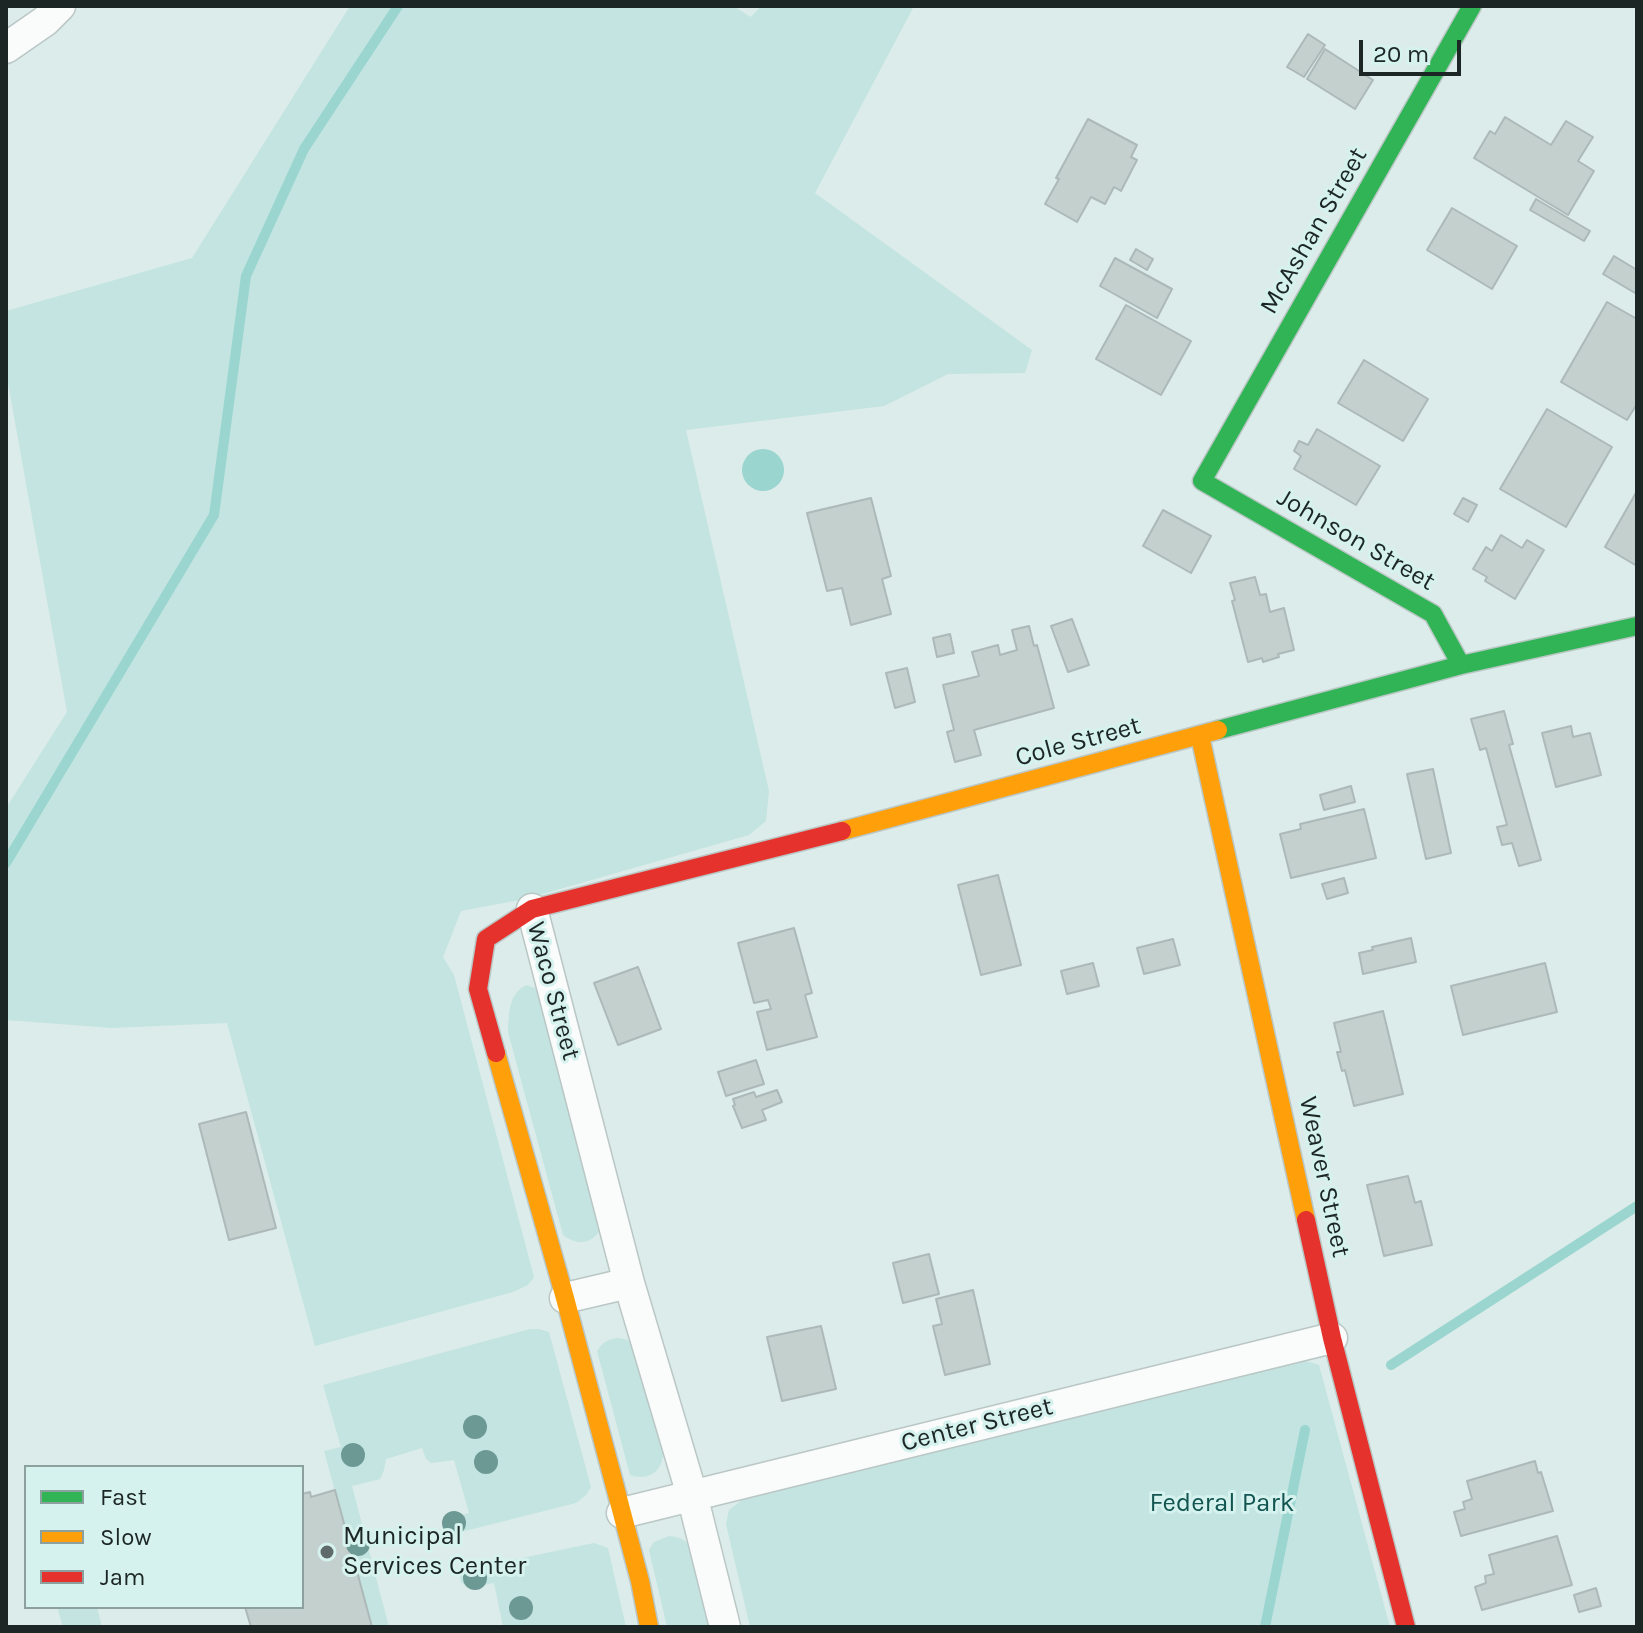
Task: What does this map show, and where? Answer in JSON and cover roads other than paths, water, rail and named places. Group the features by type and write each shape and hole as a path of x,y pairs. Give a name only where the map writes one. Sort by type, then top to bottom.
{"street":[{"path":"6,48 45,21 60,6"},
{"name":"McAshan Street","path":"1202,481 1472,6"},
{"name":"Johnson Street","path":"1202,481 1433,614 1461,665"},
{"name":"Cole Street","path":"532,909 825,836 1461,665 1637,626"},
{"name":"Weaver Street","path":"1200,736 1332,1338 1406,1627"},
{"name":"Waco Street","path":"649,1627 640,1581 565,1298 478,989 486,939 532,909 629,1283 692,1495 725,1627"},
{"path":"565,1298 629,1283"},
{"name":"Center Street","path":"622,1513 1332,1338"}],"water":[{"path":"763,449 778,455 784,470 778,485 763,491 748,485 742,470 748,455"}],"waterway":[{"path":"6,863 214,515 246,276 304,149 398,6"},
{"path":"1391,1365 1637,1206"},
{"path":"1265,1627 1305,1430"}],"place":[{"name":"Municipal Services Center","path":"327,1552"}],"park label":[{"name":"Federal Park","path":"1222,1504"}]}
